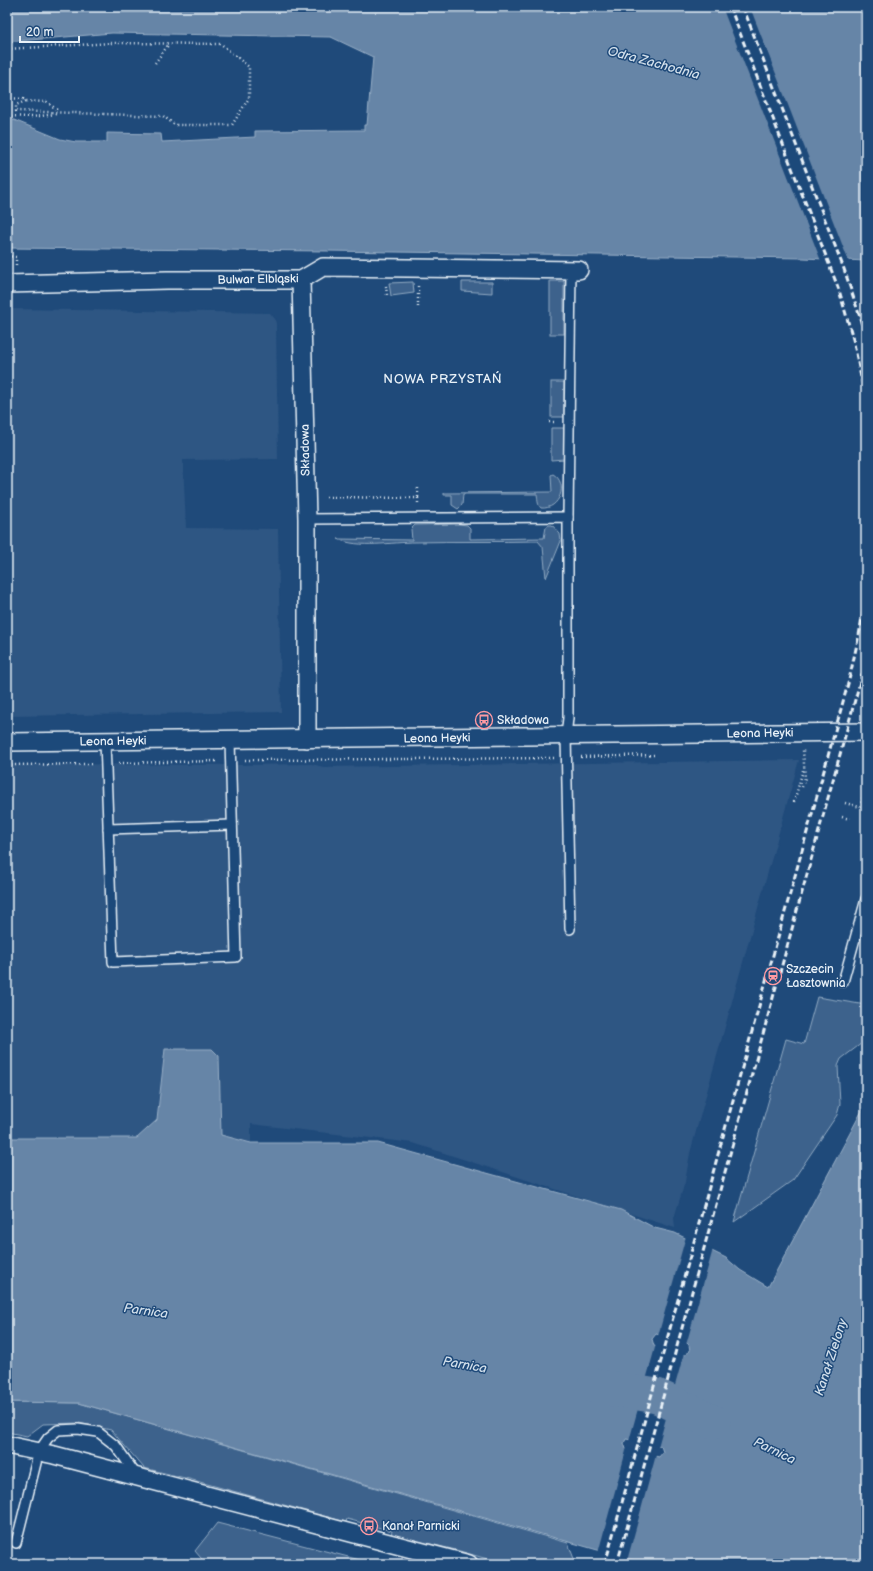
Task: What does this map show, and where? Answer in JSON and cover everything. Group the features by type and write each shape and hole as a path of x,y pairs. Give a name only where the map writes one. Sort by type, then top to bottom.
{"street":[{"name":"Bulwar Elbląski","path":"7,284 175,280 301,280 323,267 575,270"},
{"name":"Składowa","path":"301,280 307,519 307,739"},
{"name":"Leona Heyki","path":"7,742 866,732"},
{"path":"7,1445 38,1451 469,1564"}],"lane":[{"path":"570,929 566,736 568,718 568,517 575,270"},
{"path":"307,519 568,517"},
{"path":"104,741 113,962 236,957 230,740"},
{"path":"108,828 232,825"},
{"path":"843,982 866,898"},
{"path":"16,1543 38,1451 48,1438 58,1430 78,1429 98,1432 116,1446 138,1477"}],"path":[{"path":"7,50 112,43 221,44 249,67 249,98 232,125 175,124 163,116 16,111 16,105 26,101"},
{"path":"154,63 170,43"},
{"path":"7,98 47,102 56,108 56,113"},
{"path":"7,110 10,110 9,116 32,117 56,115 56,113"},
{"path":"7,256 13,256"},
{"path":"418,488 418,518"},
{"path":"326,497 418,498"},
{"path":"802,787 805,778 803,750"},
{"path":"7,765 566,757 660,754"},
{"path":"794,802 804,769"},
{"path":"846,803 860,807 866,785"},
{"path":"842,817 850,819"}],"shaded area":[{"path":"550,281 564,281 564,334 550,334"},
{"path":"413,282 414,293 391,296 389,283"},
{"path":"462,282 492,282 492,293 462,291"},
{"path":"7,309 270,313 275,319 278,459 183,460 186,528 278,529 281,712 7,716"},
{"path":"551,382 564,382 564,417 551,417"},
{"path":"551,428 564,428 564,459 551,460"},
{"path":"553,474 561,483 561,489 557,500 553,505 548,507 541,508 538,503 537,494 463,494 462,505 458,509 452,505 452,495 444,495 444,493 552,492 551,475"},
{"path":"415,525 467,525 470,528 470,539 544,538 546,527 552,525 560,534 561,541 546,578 543,547 538,541 356,544 338,539 412,540 411,529"},
{"path":"799,760 690,1153 685,1182 674,1218 675,1228 413,1143 251,1124 251,1143 220,1135 219,1056 165,1049 157,1120 137,1138 7,1138 7,764 312,764 323,767"},
{"path":"817,997 866,1005 866,1040 841,1059 838,1066 840,1104 837,1115 793,1180 734,1222 786,1039 804,1044"},
{"path":"7,1402 79,1403 568,1543 576,1564 505,1564 456,1550 391,1535 392,1531 347,1519 346,1522 144,1468 111,1430 79,1423 43,1424 27,1436 7,1432"},
{"path":"217,1523 360,1560 360,1564 206,1564 195,1551"}],"water":[{"name":"Odra Zachodnia","path":"7,7 866,7 866,261 803,258 7,248 7,120 14,120 60,139 76,142 107,142 107,133 161,134 162,142 255,137 255,131 364,130 364,125 367,125 373,57 331,37 112,33 7,42"},
{"name":"Kanał Zielony","path":"165,1049 212,1049 219,1056 221,1135 251,1143 378,1143 621,1210 655,1228 675,1233 726,1258 740,1270 768,1287 866,1103 866,1564 647,1564 79,1403 7,1402 7,1138 137,1138 157,1120","holes":["656,1334 687,1343 690,1351 685,1355 654,1346 652,1339","648,1382 671,1388 666,1410 642,1403","626,1439 661,1446 663,1452 659,1457 626,1449 624,1443"]}],"pier":[{"path":"722,7 750,7 849,262 821,261"},
{"path":"686,1236 713,1249 686,1345 658,1336"},
{"path":"656,1344 684,1353 658,1447 629,1441","holes":["650,1384 670,1390 665,1408 644,1402 647,1387"]},
{"path":"627,1447 656,1455 627,1561 598,1553"}],"waterway":[{"name":"Parnica","path":"595,1386 657,1396 713,1422"}],"railway":[{"path":"730,7 839,290 853,339 866,401"},
{"path":"743,7 844,269 866,341"},
{"path":"605,1564 849,680 866,596"},
{"path":"617,1564 866,660"}],"place":[{"name":"Składowa","path":"484,720"},
{"name":"Szczecin Łasztownia","path":"773,976"},
{"name":"Kanał Parnicki","path":"369,1526"}],"district":[{"name":"NOWA PRZYSTAŃ","path":"443,378"}]}
